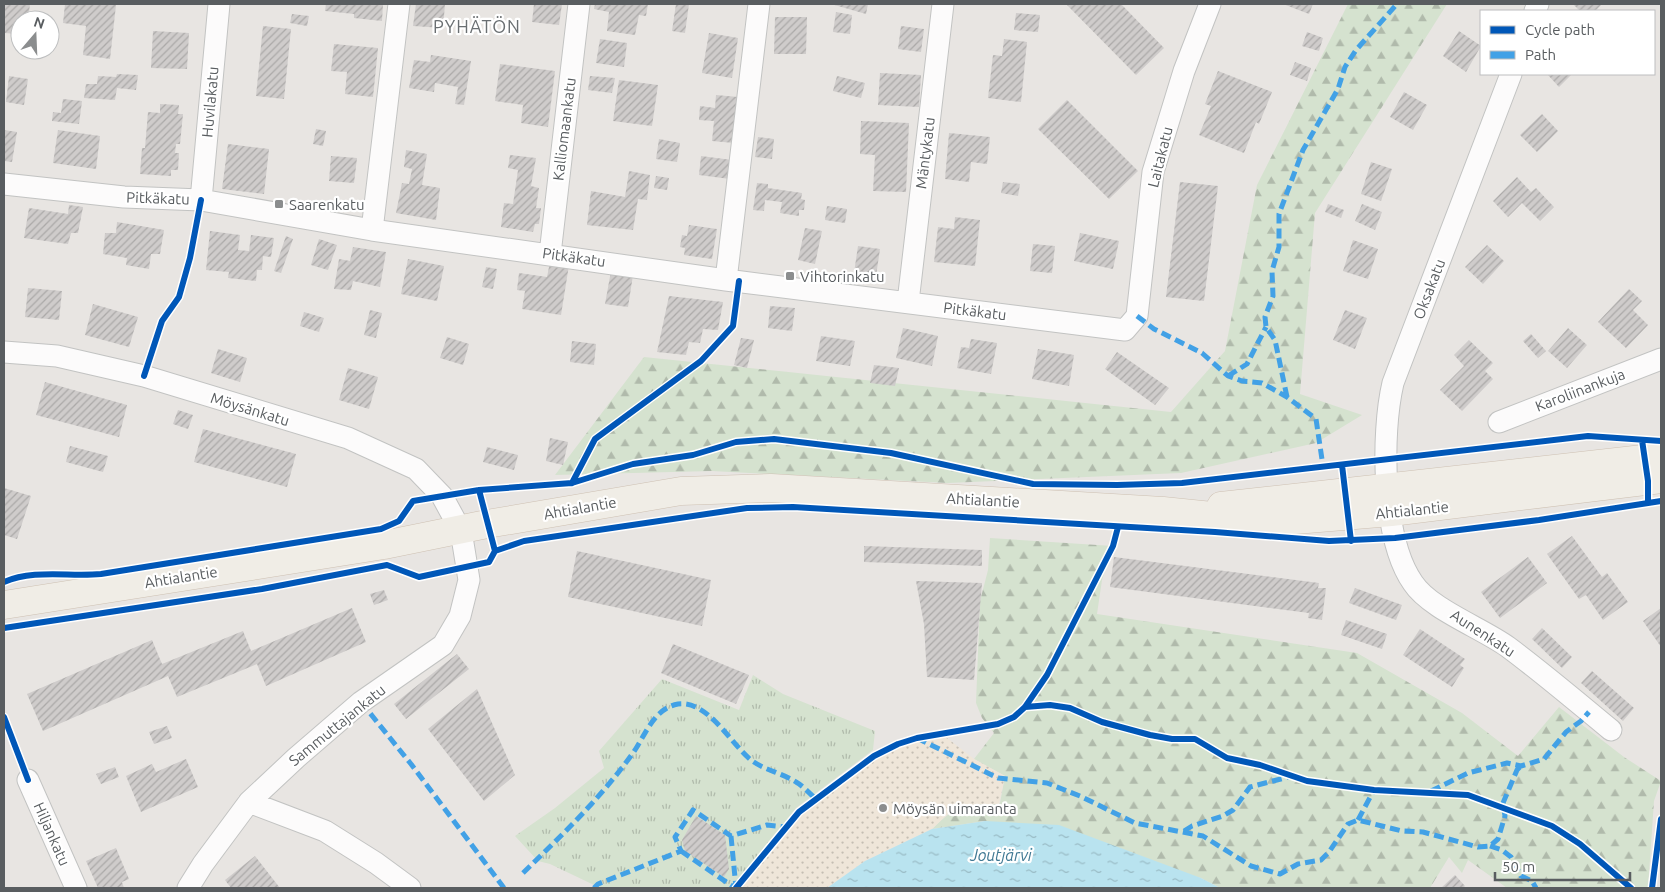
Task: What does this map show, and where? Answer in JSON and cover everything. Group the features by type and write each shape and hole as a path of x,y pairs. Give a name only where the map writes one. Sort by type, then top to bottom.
{"main road":[{"name":"Ahtialantie","path":"1389,500 1661,457"},
{"name":"Ahtialantie","path":"4,605 461,531 526,517 681,491 753,489 856,492 1163,511 1389,500 1661,479"}],"street":[{"name":"Huvilakatu","path":"201,200 219,4"},
{"path":"372,230 399,4"},
{"name":"Kalliomaankatu","path":"550,254 578,4"},
{"path":"726,280 760,4"},
{"name":"Mäntykatu","path":"908,302 943,4"},
{"name":"Laitakatu","path":"1138,316 1153,172 1184,71 1210,4"},
{"name":"Oksakatu","path":"1389,500 1384,460 1385,430 1393,383 1511,75"},
{"name":"Pitkäkatu","path":"4,184 124,197 201,200 372,230 726,280 1125,330 1138,316"},
{"name":"Möysänkatu","path":"4,352 57,356 144,376 348,438 416,469 442,496 461,531"},
{"name":"Karoliinankuja","path":"1499,422 1661,359"},
{"name":"Aunenkatu","path":"1389,500 1398,552 1414,585 1443,607 1507,646 1611,730"},
{"name":"Sammuttajankatu","path":"188,888 203,864 249,802 296,758 361,702 443,645 460,616 469,580 461,531"},
{"name":"Hiljankatu","path":"28,780 76,888"},
{"path":"249,802 324,831 376,863 410,888"}],"green space":[{"path":"1348,4 1447,4 1315,213 1300,394 1362,415 1316,443 1181,473 948,483 712,471 555,475 644,357 1171,412 1225,351 1257,185"},
{"path":"990,538 1113,546 1102,580 1097,614 1357,653 1462,713 1518,756 1559,707 1624,757 1661,781 1654,801 1648,888 1507,888 1468,860 1462,873 1449,857 1430,888 1220,888 1201,878 985,821 932,829 949,814 962,807 1000,803 1005,776 974,759 994,733 982,718 976,703 980,601 988,570"},
{"path":"753,675 783,694 875,731 873,750 796,808 733,888 594,888 594,885 550,864 538,861 515,836 555,808 604,768 599,751 662,679 739,710"}],"sand":[{"name":"Möysän uimaranta","path":"942,734 974,759 1005,776 999,804 976,804 950,812 932,829 865,861 827,888 733,888 774,836 799,812 874,756 891,747"}],"water":[{"name":"Joutjärvi","path":"985,821 1059,825 1201,878 1220,888 827,888 865,861 932,829"}],"building":[{"path":"4,4 30,4 29,10 10,10 10,33 4,33"},
{"path":"65,4 116,5 110,59 83,55 86,26 63,23"},
{"path":"326,4 383,4 382,21 354,18 354,14 325,11"},
{"path":"416,4 445,4 443,28 413,26"},
{"path":"534,4 562,4 559,25 532,22"},
{"path":"595,4 648,4 646,16 639,15 635,35 607,31 609,12 594,9"},
{"path":"676,4 689,4 685,33 672,31"},
{"path":"831,4 868,4 866,14"},
{"path":"1066,4 1121,4 1164,48 1136,75"},
{"path":"1283,4 1313,4 1309,14"},
{"path":"1573,4 1602,4 1596,10 1579,10"},
{"path":"836,12 852,15 850,34 833,32"},
{"path":"1016,13 1040,15 1038,32 1014,30"},
{"path":"292,14 309,16 307,26 290,23"},
{"path":"775,17 807,17 806,54 774,54"},
{"path":"263,26 291,29 284,99 256,96"},
{"path":"901,26 924,29 921,52 898,49"},
{"path":"153,31 189,33 187,69 151,68"},
{"path":"1459,31 1480,45 1466,72 1443,56"},
{"path":"1307,32 1323,38 1319,51 1302,46"},
{"path":"709,33 738,38 732,78 702,73"},
{"path":"600,39 627,43 624,67 596,63"},
{"path":"1004,39 1027,42 1021,102 988,98 993,55 1002,56"},
{"path":"334,44 378,48 373,97 345,94 347,72 331,71"},
{"path":"431,55 471,61 464,105 455,104 458,87 435,83 434,92 409,88 414,60 430,62"},
{"path":"1295,62 1311,68 1307,81 1290,75"},
{"path":"500,64 555,71 548,127 521,123 523,105 495,101"},
{"path":"1218,71 1272,92 1259,124 1256,122 1244,153 1199,135 1211,106 1205,104"},
{"path":"880,73 921,75 919,107 878,105"},
{"path":"117,74 138,75 136,90 117,88 115,100 84,98 86,84 97,84 98,76 116,77"},
{"path":"1548,75 1571,75 1559,87"},
{"path":"9,76 28,79 24,105 6,102"},
{"path":"590,76 615,78 612,93 588,90"},
{"path":"837,76 865,83 861,98 833,91"},
{"path":"619,80 658,85 652,126 613,121"},
{"path":"1404,92 1427,105 1413,130 1390,117"},
{"path":"716,95 738,97 734,143 712,141 714,121 699,120 700,106 715,108"},
{"path":"63,99 82,101 79,124 52,121 53,112 61,113"},
{"path":"1067,100 1138,171 1109,199 1038,129"},
{"path":"160,104 179,105 178,114 183,114 180,144 176,144 175,153 179,153 178,170 171,170 171,176 140,174 142,148 145,148 148,112 160,113"},
{"path":"1542,114 1558,131 1537,152 1520,135"},
{"path":"861,121 909,123 906,192 873,191 875,155 860,154"},
{"path":"316,129 326,131 323,146 313,144"},
{"path":"4,130 17,132 12,162 4,161"},
{"path":"58,130 100,136 96,169 53,163"},
{"path":"949,133 990,137 987,164 971,162 969,182 945,179"},
{"path":"758,137 774,139 772,159 755,157"},
{"path":"659,139 680,143 677,162 656,159"},
{"path":"228,144 269,149 264,194 222,189"},
{"path":"406,150 427,154 422,185 440,188 436,220 396,213 402,183 409,184 412,169 404,167"},
{"path":"510,155 536,158 531,186 539,188 536,208 541,208 539,224 535,224 533,232 501,227 504,203 513,204 518,170 508,168"},
{"path":"331,156 357,158 354,183 329,181"},
{"path":"701,156 732,160 730,179 699,175"},
{"path":"1371,162 1392,169 1381,201 1361,194"},
{"path":"629,171 650,175 647,200 638,199 633,230 587,225 591,191 625,197"},
{"path":"656,176 669,178 667,190 654,188"},
{"path":"1517,177 1531,192 1536,188 1554,207 1540,221 1522,203 1508,217 1493,201"},
{"path":"1003,182 1020,184 1018,196 1001,193"},
{"path":"1180,182 1218,186 1204,301 1166,297"},
{"path":"757,183 768,184 768,188 802,193 801,199 805,200 804,210 799,210 799,216 780,213 782,202 765,200 764,211 753,210"},
{"path":"1328,204 1344,210 1341,218 1325,212"},
{"path":"1362,204 1382,212 1375,230 1355,221"},
{"path":"69,205 83,207 78,233 71,233 68,244 24,238 29,208 68,214"},
{"path":"827,206 847,209 845,223 825,220"},
{"path":"955,217 980,220 975,266 934,262 938,227 954,229"},
{"path":"117,222 164,230 160,254 151,254 149,269 126,265 127,258 103,254 105,233 116,233"},
{"path":"689,225 717,229 712,259 684,255 685,248 680,247 682,235 687,236"},
{"path":"805,228 822,231 815,264 798,260"},
{"path":"210,231 240,235 238,250 249,251 251,235 274,238 271,257 263,256 262,270 257,270 256,281 228,278 229,272 206,270"},
{"path":"1080,233 1119,241 1113,269 1074,261"},
{"path":"286,236 293,239 281,273 274,271"},
{"path":"319,239 337,245 328,270 311,265"},
{"path":"1353,240 1378,249 1368,279 1343,271"},
{"path":"1033,244 1055,246 1052,273 1030,271"},
{"path":"1487,245 1504,261 1483,284 1465,267"},
{"path":"858,246 880,249 876,276 854,273"},
{"path":"353,247 386,252 380,287 353,281 351,290 334,289 339,259 350,261"},
{"path":"408,259 444,266 437,301 401,294"},
{"path":"550,262 569,265 561,315 522,309 525,291 517,290 519,273 547,277"},
{"path":"486,267 497,269 493,289 482,287"},
{"path":"611,271 633,275 628,307 605,304"},
{"path":"28,288 62,291 59,320 25,317"},
{"path":"1629,289 1642,301 1633,310 1648,325 1626,348 1598,322"},
{"path":"669,296 723,302 718,330 703,329 700,343 689,342 686,355 657,352"},
{"path":"93,304 138,317 129,347 85,335"},
{"path":"770,306 795,308 792,331 768,328"},
{"path":"370,310 382,313 376,338 364,335"},
{"path":"1345,310 1367,318 1355,349 1333,340"},
{"path":"304,312 324,318 319,332 300,326"},
{"path":"903,328 938,336 932,366 896,358"},
{"path":"1568,328 1587,345 1567,368 1548,351"},
{"path":"1531,334 1546,351 1538,358 1523,341"},
{"path":"821,336 855,341 850,366 816,361"},
{"path":"447,337 469,344 463,365 440,358"},
{"path":"741,338 754,340 747,368 734,365"},
{"path":"971,339 997,343 991,374 957,368 961,347 969,348"},
{"path":"1469,340 1493,363 1485,371 1493,379 1462,411 1440,390 1464,366 1454,355"},
{"path":"572,341 596,344 594,365 570,362"},
{"path":"218,349 247,358 240,382 211,373"},
{"path":"1038,349 1074,355 1069,386 1032,379"},
{"path":"1117,352 1169,388 1155,405 1105,369"},
{"path":"874,365 899,368 895,386 870,383"},
{"path":"348,368 378,377 369,409 339,400"},
{"path":"45,382 127,405 119,437 36,415"},
{"path":"178,410 193,415 188,429 173,424"},
{"path":"203,429 296,454 287,487 194,462"},
{"path":"550,438 568,442 563,465 546,461"},
{"path":"70,446 108,456 103,472 66,462"},
{"path":"487,447 518,455 514,470 483,462"},
{"path":"4,488 31,496 17,539 4,535"},
{"path":"1572,536 1602,577 1607,573 1628,602 1603,620 1586,595 1579,599 1547,554"},
{"path":"864,546 982,550 982,566 864,562"},
{"path":"577,551 711,580 702,626 568,597"},
{"path":"1114,557 1319,583 1318,588 1326,588 1322,620 1308,618 1309,613 1110,587"},
{"path":"1528,557 1547,583 1500,618 1481,592"},
{"path":"916,581 982,583 974,680 927,677 924,624"},
{"path":"1355,588 1402,605 1396,620 1349,603"},
{"path":"384,590 388,600 374,605 370,594"},
{"path":"352,608 366,642 266,686 257,664 177,697 168,676 43,731 27,694 152,640 162,664 243,631 251,651"},
{"path":"1661,608 1661,647 1643,621"},
{"path":"1346,620 1387,634 1382,649 1341,635"},
{"path":"1542,628 1572,657 1562,668 1532,639"},
{"path":"1420,629 1465,659 1460,665 1464,668 1452,687 1403,655"},
{"path":"673,644 749,675 736,704 661,673"},
{"path":"457,654 469,669 406,719 394,704"},
{"path":"1592,671 1634,708 1623,721 1581,683"},
{"path":"477,689 515,775 484,801 428,729"},
{"path":"167,726 172,738 154,744 149,732"},
{"path":"186,759 198,787 141,812 126,776 152,764 156,772"},
{"path":"115,767 119,777 101,784 96,774"},
{"path":"696,816 725,835 729,869 724,877 685,851 682,840"},
{"path":"116,848 129,879 122,882 124,888 98,888 86,861"},
{"path":"255,856 280,888 231,888 225,880"},
{"path":"1455,875 1465,886 1463,888 1441,888"}],"marked path":[{"path":"1287,397 1275,340 1266,327 1265,317 1273,296 1272,271 1279,247 1279,214 1303,150 1338,89 1345,67 1356,50 1397,4"},
{"path":"1137,316 1154,329 1202,353 1228,376 1242,381 1262,383 1287,397 1316,419 1323,466"},
{"path":"1228,376 1247,364 1266,327"},
{"path":"361,702 411,764 504,888"},
{"path":"523,873 610,783 635,750 652,722 663,710 670,706 678,704 689,705 699,709 718,724 751,760 796,782 816,799"},
{"path":"1431,791 1468,773 1507,763 1521,766 1544,759 1566,732 1581,721 1589,712"},
{"path":"917,738 998,778 1047,783 1080,796 1135,823 1203,836 1251,866 1280,874 1298,864 1321,860 1329,852 1348,824 1358,820 1402,831 1423,832 1478,847 1490,846 1498,839 1505,816 1503,803 1517,770 1521,766"},
{"path":"1184,831 1192,826 1223,816 1233,810 1250,787 1292,776"},
{"path":"1358,820 1374,790"},
{"path":"594,888 598,884 681,851 675,837 693,810 731,836 767,825 786,827"},
{"path":"731,836 736,888"},
{"path":"1490,846 1502,850 1511,857 1521,876 1532,881 1536,888"},
{"path":"681,851 735,888"}],"cycle path":[{"path":"144,376 162,321 179,297 190,258 201,200"},
{"path":"572,483 595,439 701,361 733,326 739,281"},
{"path":"4,582 15,578 39,575 101,574 381,529 399,521 413,501 479,490 572,483 633,464 693,455 736,442 774,439 891,453 1033,484 1117,485 1182,483 1588,436 1661,441"},
{"path":"1642,440 1648,481 1648,503"},
{"path":"1342,465 1351,541"},
{"path":"479,490 495,551"},
{"path":"4,628 262,589 387,565 419,577 489,562 495,551 524,541 747,508 793,507 1215,532 1329,541 1395,538 1539,520 1661,501"},
{"path":"736,888 799,812 874,756 898,744 917,738 998,724 1014,717 1025,707 1047,675 1113,546 1118,527"},
{"path":"1025,707 1050,705 1070,708 1102,722 1150,735 1172,739 1195,739 1227,758 1260,765 1307,781 1374,790 1468,795 1552,826 1580,844 1631,888"},
{"path":"4,717 28,780"},
{"path":"1652,888 1661,819"}],"place":[{"name":"Saarenkatu","path":"279,204"},
{"name":"Vihtorinkatu","path":"790,276"},
{"name":"Möysän uimaranta","path":"883,808"}],"district":[{"name":"PYHÄTÖN","path":"477,26"}]}
